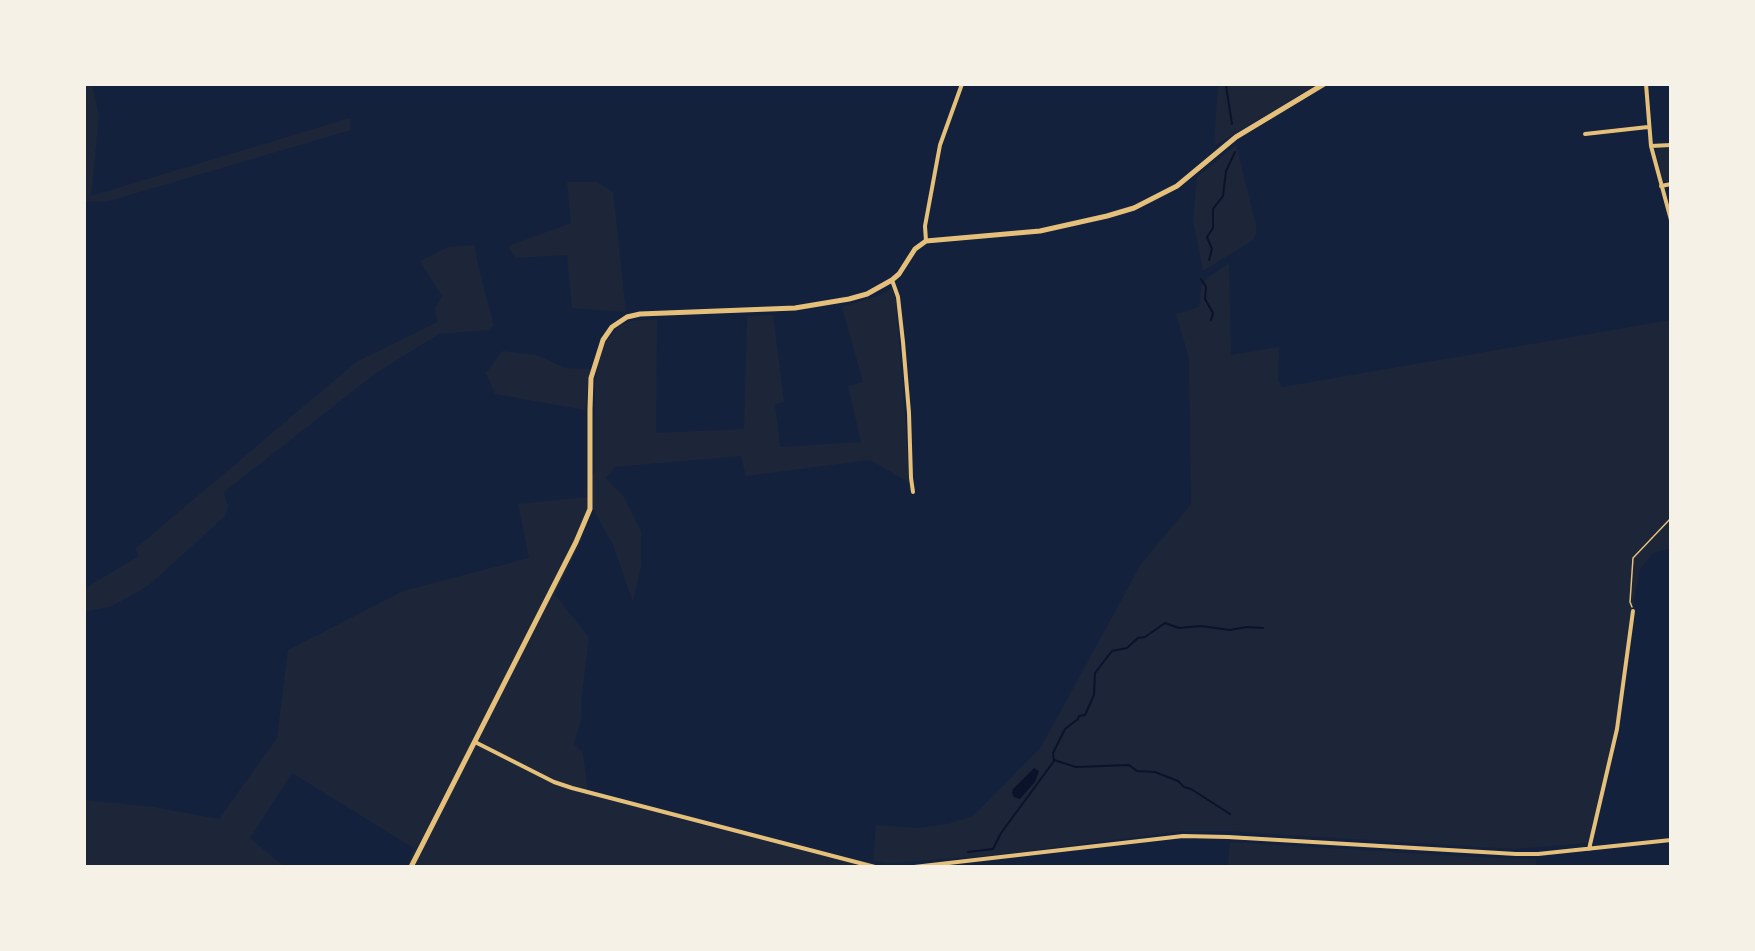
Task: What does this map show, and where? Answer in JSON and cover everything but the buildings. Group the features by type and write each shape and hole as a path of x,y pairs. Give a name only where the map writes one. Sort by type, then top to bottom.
{"main road":[{"path":"411,867 576,542 590,509 592,485 591,378 603,340 612,327 627,317 640,314 810,307 867,294 899,274 915,249 926,241 1040,231 1099,218 1134,207 1153,200 1177,186 1236,137 1324,84"}],"street":[{"path":"926,241 926,226 940,145 962,84"},
{"path":"1646,84 1651,146 1671,220"},
{"path":"1586,134 1648,127"},
{"path":"1651,146 1671,145"},
{"path":"1661,186 1671,184"},
{"path":"892,280 898,297 904,354 913,492"},
{"path":"1589,849 1617,729 1633,611"},
{"path":"475,742 554,782 572,788 875,867"},
{"path":"914,867 1183,836 1516,854 1671,840"}],"path":[{"path":"1633,611 1630,602 1633,558 1671,518"}],"shaded area":[{"path":"84,84 92,84 99,116 91,196 350,118 351,130 106,202 84,201"},
{"path":"1218,84 1318,84 1214,146"},
{"path":"1236,145 1256,233 1253,240 1203,271 1193,220 1197,177"},
{"path":"1658,148 1671,148 1671,181 1663,181 1656,151"},
{"path":"567,182 597,182 613,192 626,312 572,308 567,255 515,258 508,246 571,223"},
{"path":"474,245 494,326 488,330 439,334 376,373 224,492 228,507 225,516 148,586 112,606 84,612 84,589 139,556 135,549 356,362 437,322 435,308 442,296 420,261 448,247"},
{"path":"1229,263 1231,355 1279,347 1278,380 1282,387 1671,320 1671,548 1653,553 1640,569 1615,728 1588,843 1515,849 1224,831 1182,831 997,855 891,863 873,861 876,825 916,828 948,824 973,816 1041,747 1141,564 1191,504 1189,358 1176,314 1199,307 1202,282"},
{"path":"892,288 896,301 910,483 870,460 746,476 741,456 615,467 606,478 624,497 641,531 641,566 633,602 613,545 593,509 555,595 589,637 581,703 582,716 574,744 583,753 588,793 868,867 406,867 415,849 292,773 250,838 285,867 84,867 84,800 154,807 219,819 277,738 288,650 403,591 529,558 518,504 587,497 588,481 595,472 595,385 598,364 607,340 619,326 631,321 657,319 656,433 744,429 747,316 773,315 784,402 775,404 780,447 861,442 848,386 863,382 842,307 880,295"},
{"path":"502,351 537,355 566,368 591,369 585,410 495,394 486,373"},
{"path":"1034,768 1039,771 1035,782 1020,799 1014,797 1013,789"},
{"path":"1230,842 1536,859 1537,867 1228,867"}],"waterway":[{"path":"1231,84 1226,86 1232,124"},
{"path":"1209,260 1212,249 1207,237 1213,228 1213,209 1223,196 1226,171 1235,152"},
{"path":"1201,279 1206,287 1205,299 1213,313 1211,320"},
{"path":"968,852 993,849 1001,833 1054,761 1053,753 1065,729 1079,716 1085,715 1094,695 1095,673 1112,651 1127,648 1138,638 1145,637 1165,623 1179,628 1201,626 1230,630 1247,627 1263,628"},
{"path":"1054,760 1076,767 1129,765 1137,771 1155,772 1178,781 1184,787 1191,789 1230,814"}]}
